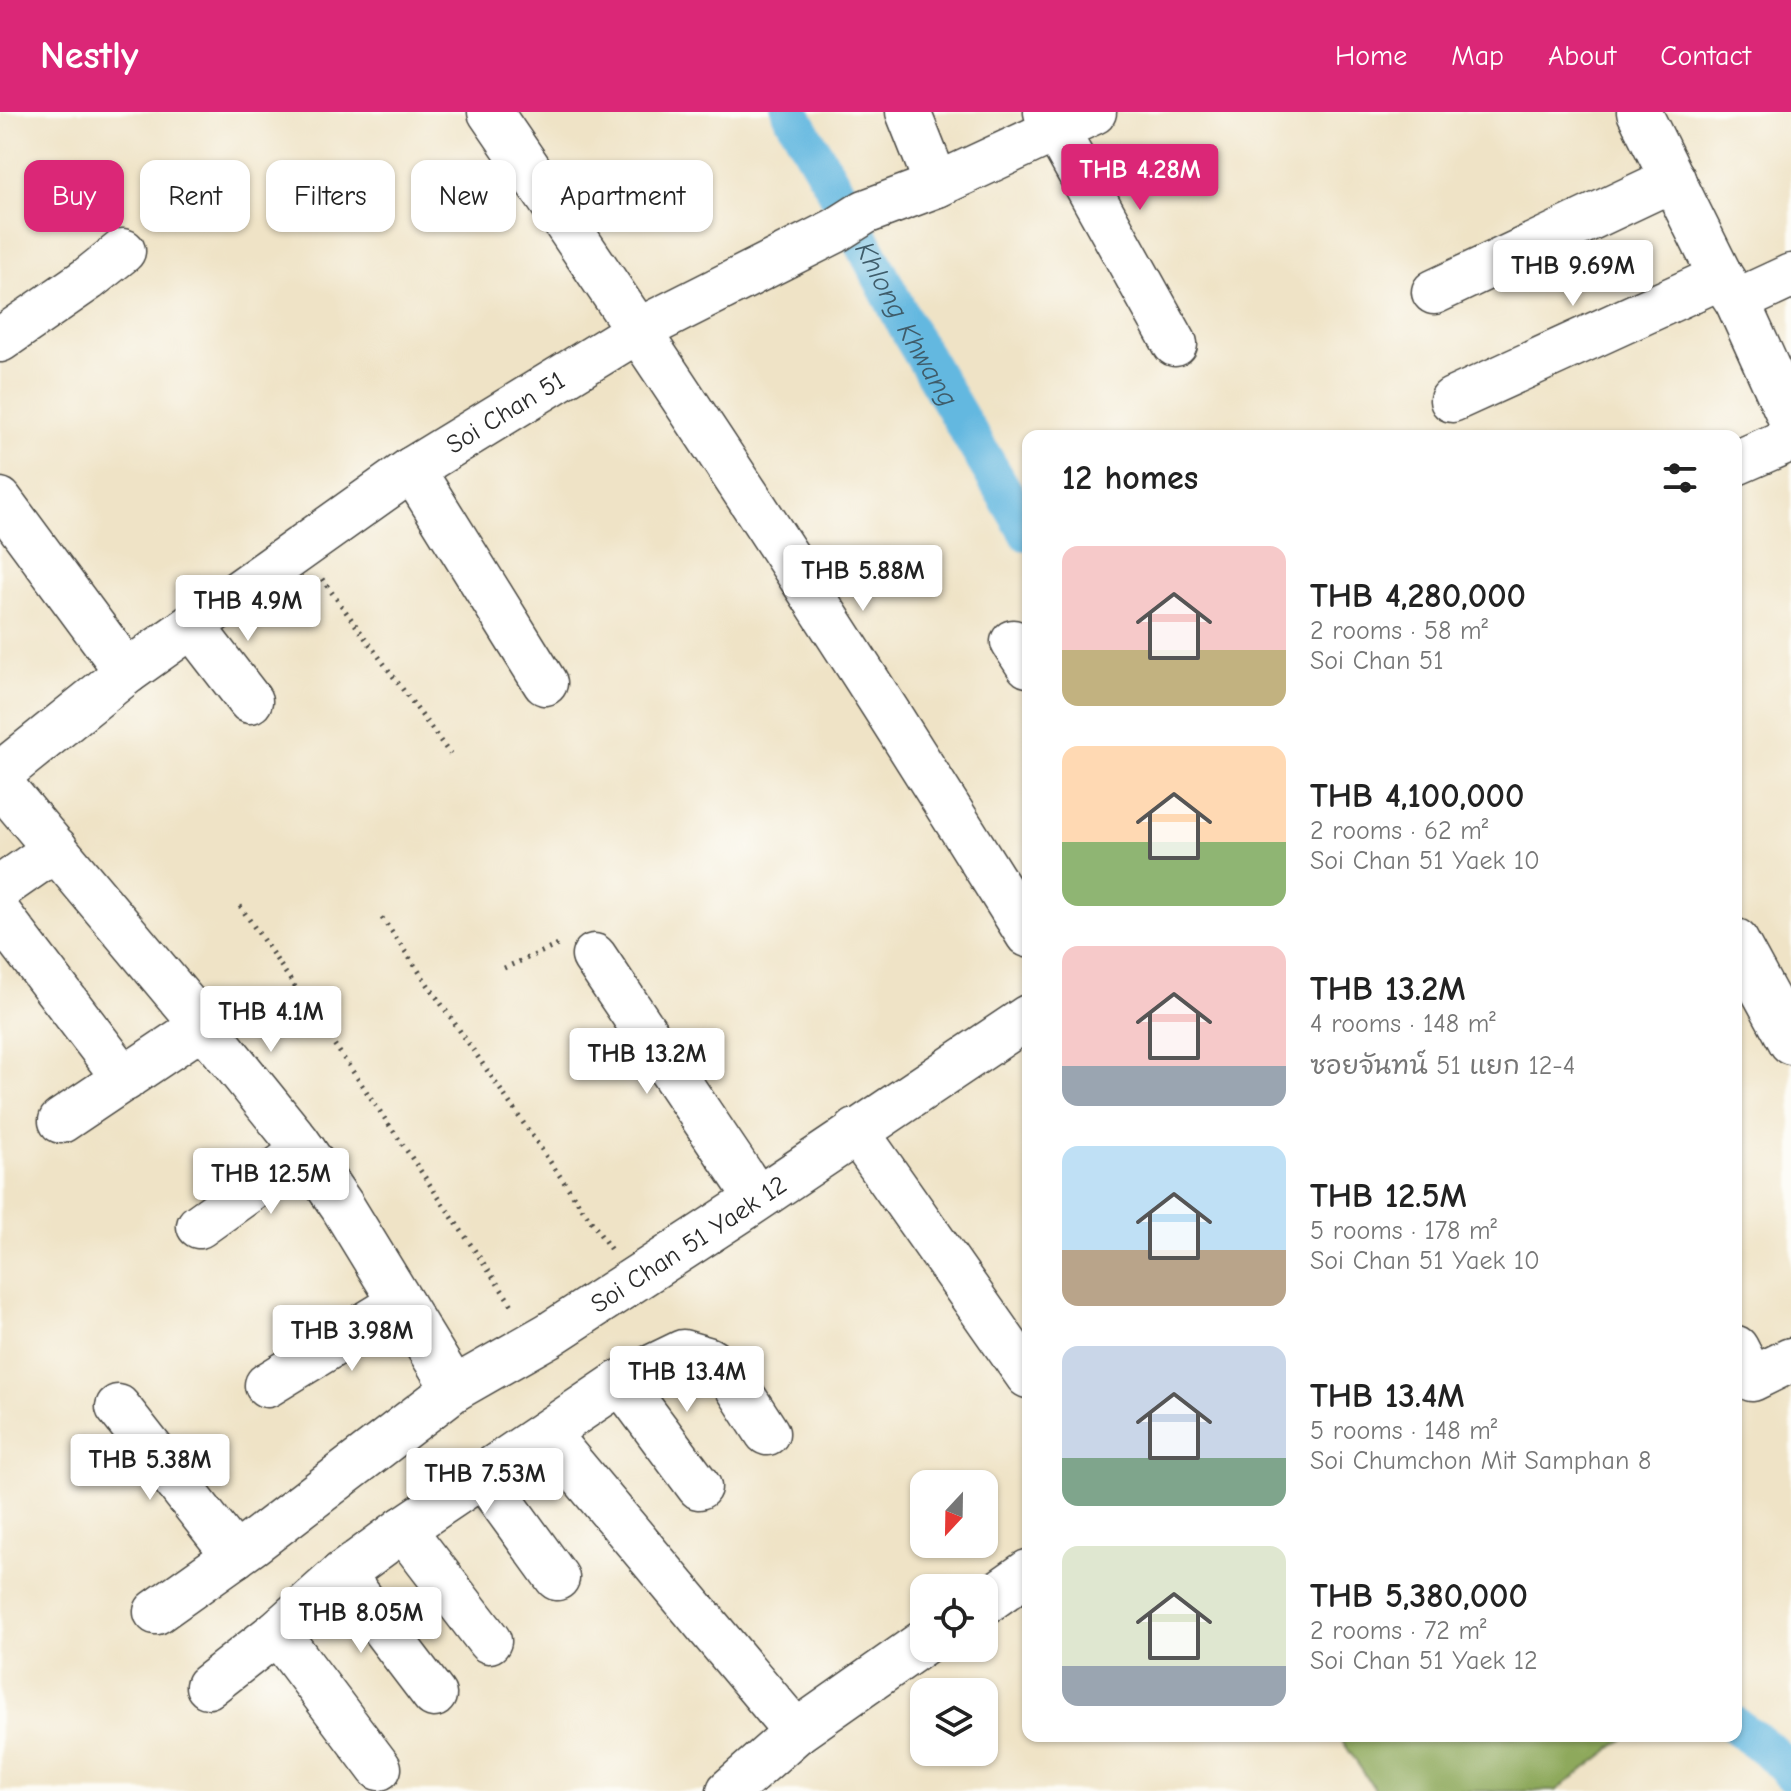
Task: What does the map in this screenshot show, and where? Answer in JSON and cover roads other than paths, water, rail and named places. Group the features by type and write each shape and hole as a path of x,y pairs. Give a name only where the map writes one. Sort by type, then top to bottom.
{"street":[{"path":"490,112 639,330 1022,926"},
{"path":"908,112 937,185"},
{"path":"1639,112 1791,420"},
{"path":"1066,118 1175,344"},
{"name":"Soi Chan 51","path":"0,774 127,672 412,469 639,330 850,221 937,185 1066,118"},
{"path":"1434,292 1673,179"},
{"path":"0,340 123,251"},
{"path":"1452,400 1729,289 1791,276"},
{"path":"1742,460 1791,439"},
{"path":"412,469 545,683"},
{"path":"0,500 127,672"},
{"path":"192,626 250,701"},
{"path":"0,783 204,1025 304,1151 342,1206 454,1389"},
{"path":"0,888 56,849"},
{"path":"0,915 125,1079"},
{"path":"1742,952 1791,1042"},
{"path":"594,956 757,1198"},
{"name":"Soi Chan 51 Yaek 12","path":"156,1612 235,1556 454,1389 537,1342 632,1281 1022,1021"},
{"path":"61,1121 204,1025"},
{"path":"856,1131 1022,1367"},
{"path":"199,1226 304,1151"},
{"path":"267,1385 401,1303"},
{"path":"208,1686 277,1632 342,1574 403,1529 621,1382 683,1352 707,1359 727,1371 767,1433"},
{"path":"1742,1360 1752,1379 1791,1360"},
{"path":"621,1382 699,1487"},
{"path":"118,1407 235,1556"},
{"path":"546,1433 796,1732"},
{"path":"483,1476 557,1578"},
{"path":"403,1529 489,1641"},
{"path":"342,1574 434,1695"},
{"path":"998,1593 1022,1576"},
{"path":"277,1632 379,1768"},
{"path":"729,1791 796,1732 910,1652"}],"waterway":[{"name":"Khlong Khwang","path":"790,112 835,189 911,335 1022,523"},
{"name":"Khlong Khwang","path":"1742,1730 1770,1751 1791,1773"}]}
